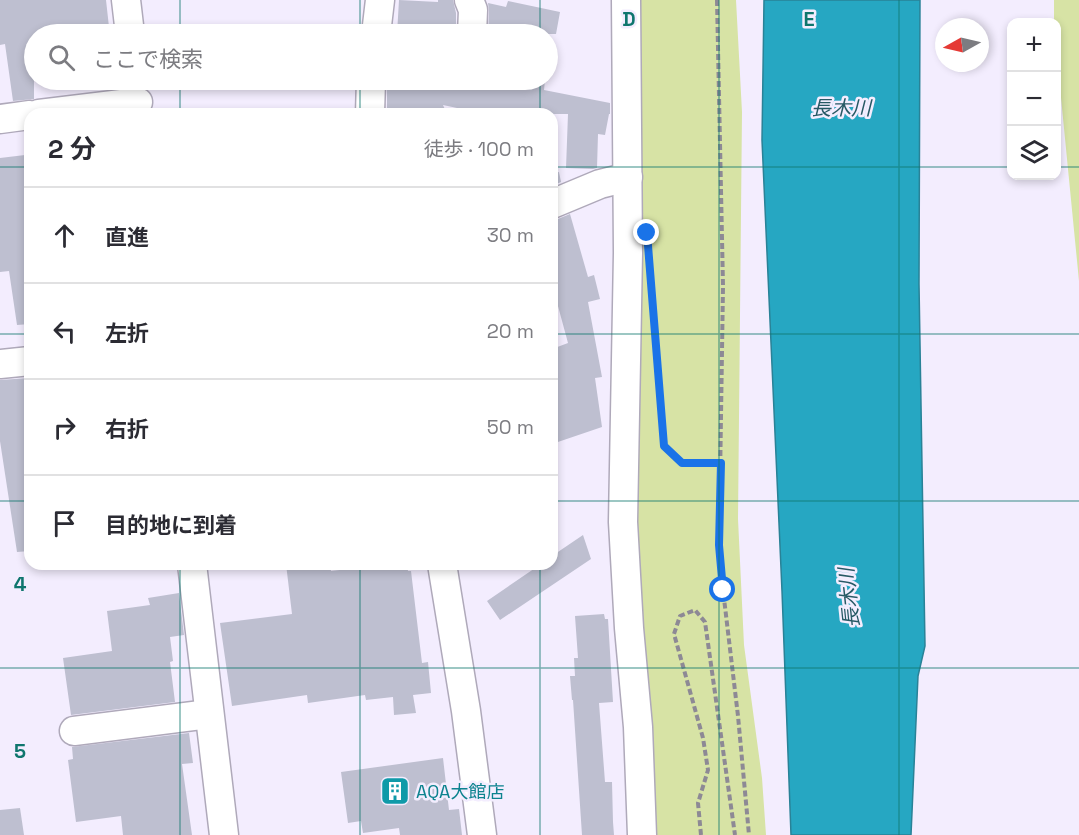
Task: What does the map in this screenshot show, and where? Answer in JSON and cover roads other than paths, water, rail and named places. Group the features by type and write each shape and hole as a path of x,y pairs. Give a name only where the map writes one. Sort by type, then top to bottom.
{"street":[{"path":"126,0 129,24"},
{"path":"377,24 380,0"},
{"path":"469,0 473,10 472,24"},
{"path":"626,0 628,177 623,522 638,727 642,835"},
{"path":"370,108 371,90"},
{"path":"79,108 138,99"},
{"path":"0,119 24,116"},
{"path":"558,202 600,184 628,177"},
{"path":"0,364 24,362"},
{"path":"193,570 224,835"},
{"path":"443,570 466,711 482,835"},
{"path":"74,731 209,714"}],"water":[{"name":"長木川","path":"764,0 920,0 919,284 925,646 918,676 911,835 791,835 762,140"}],"place":[{"name":"AQA大館店","path":"395,791"}]}
